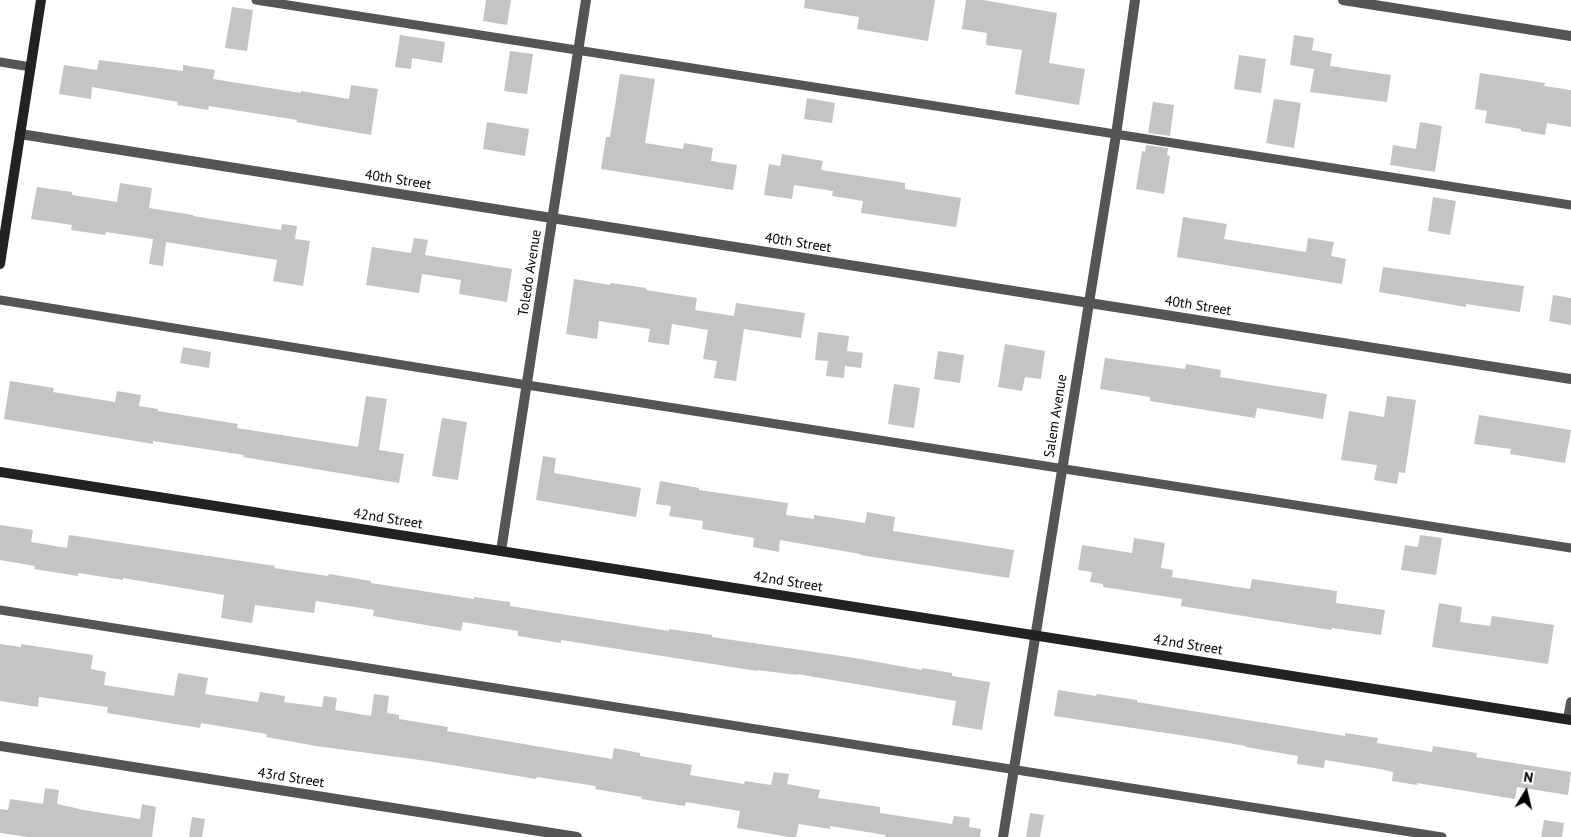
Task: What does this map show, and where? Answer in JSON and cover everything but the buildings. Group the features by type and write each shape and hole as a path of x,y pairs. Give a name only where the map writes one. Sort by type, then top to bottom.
{"street":[{"path":"0,264 5,201 20,134 41,0"},
{"name":"Toledo Avenue","path":"501,551 586,0"},
{"name":"Salem Avenue","path":"1003,837 1116,134 1135,0"},
{"path":"1343,0 1571,36"},
{"name":"40th Street","path":"20,134 1571,379"},
{"name":"42nd Street","path":"0,472 1570,719"},
{"path":"1570,719 1571,702"},
{"name":"43rd Street","path":"0,746 577,837"}],"lane":[{"path":"256,0 1571,205"},
{"path":"0,62 31,67"},
{"path":"0,300 527,385 1571,548"},
{"path":"0,610 1442,837"}]}
